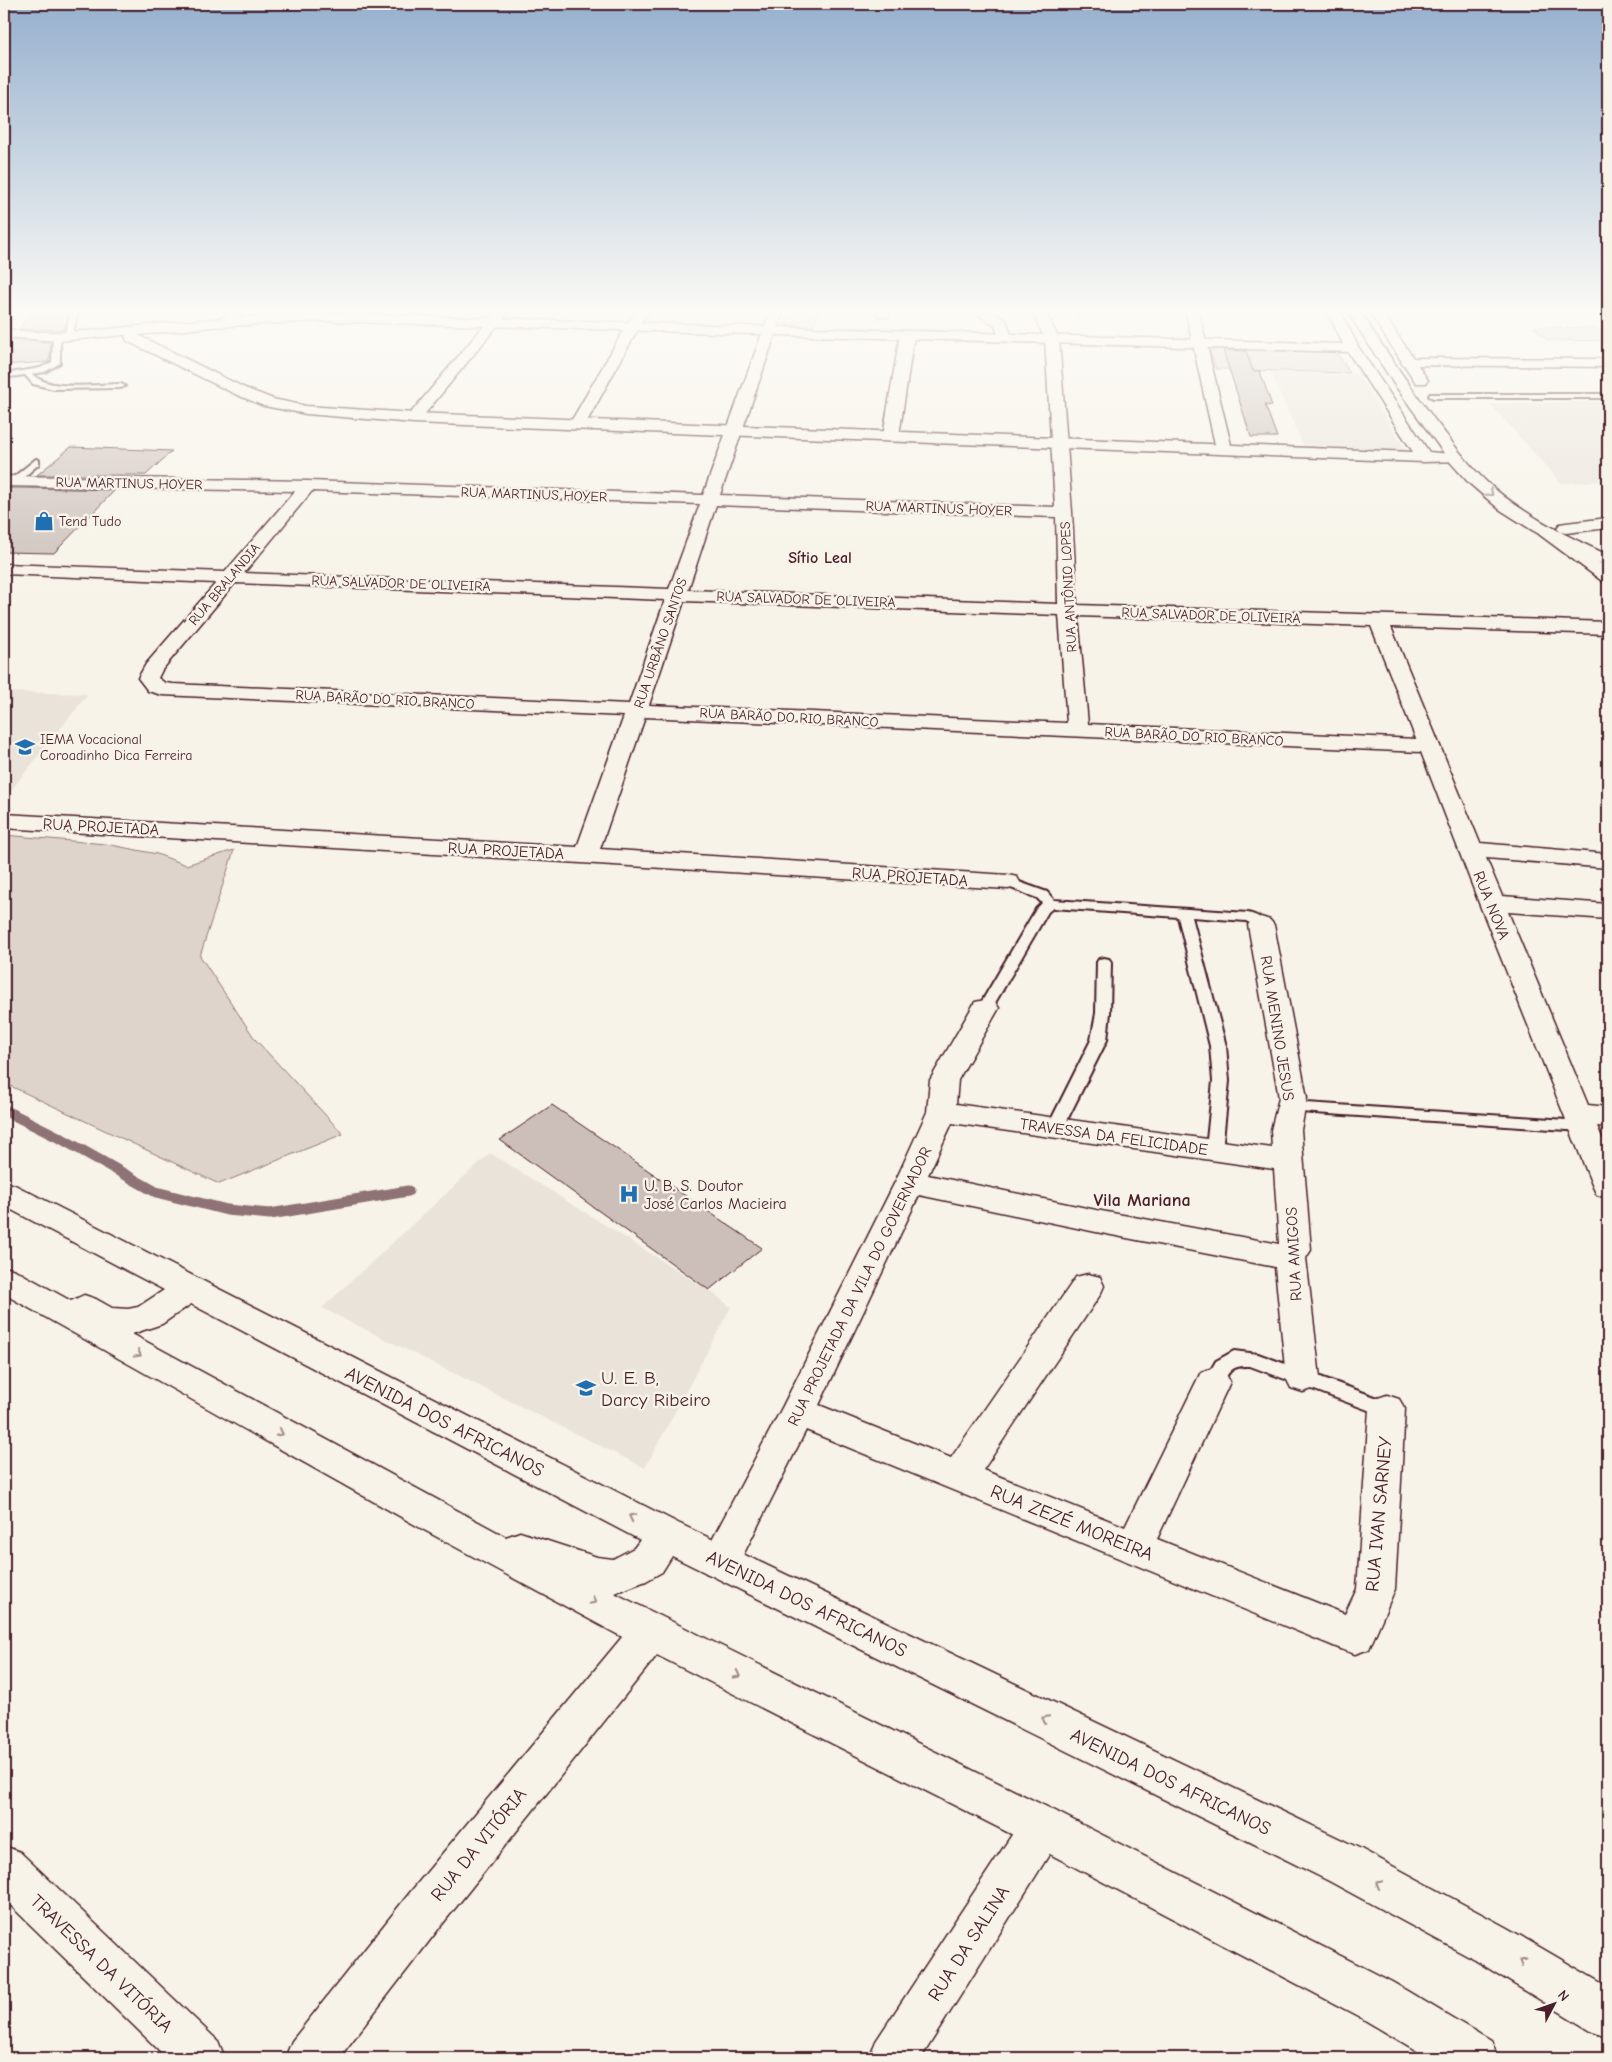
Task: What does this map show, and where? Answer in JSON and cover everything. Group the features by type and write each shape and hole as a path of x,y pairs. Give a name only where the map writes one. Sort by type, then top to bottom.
{"street":[{"path":"283,405 315,411 414,418 1456,458"},
{"path":"414,418 425,405"},
{"path":"578,424 589,405"},
{"name":"RUA URBÂNO SANTOS","path":"586,855 638,710 676,594 742,405"},
{"path":"891,436 896,405"},
{"name":"RUA ANTÔNIO LOPES","path":"1057,405 1068,610 1078,730"},
{"path":"1214,405 1224,449"},
{"path":"1390,405 1424,456"},
{"path":"1417,405 1474,479 1500,502 1542,529 1608,577"},
{"path":"1439,405 1442,410"},
{"name":"RUA MARTINUS HOYER","path":"9,481 308,486 1064,512"},
{"name":"RUA BRALANDIA","path":"151,684 148,678 152,668 308,486"},
{"path":"1514,493 1529,505 1566,528 1608,548"},
{"path":"1566,528 1608,522"},
{"path":"1542,529 1608,561"},
{"name":"RUA SALVADOR DE OLIVEIRA","path":"4,569 230,576 1068,610 1608,628"},
{"name":"RUA NOVA","path":"1379,621 1491,903 1589,1119 1608,1187"},
{"name":"RUA BARÃO DO RIO BRANCO","path":"151,684 158,688 173,690 1429,746"},
{"name":"RUA PROJETADA","path":"4,821 1008,882"},
{"path":"1470,849 1608,862"},
{"path":"1491,903 1608,911"},
{"name":"RUA MENINO JESUS","path":"1261,925 1293,1098 1286,1130 1287,1160"},
{"name":"RUA PROJETADA DA VILA DO GOVERNADOR","path":"720,1561 798,1412 910,1182 942,1112 944,1080 985,1008"},
{"name":"TRAVESSA DA FELICIDADE","path":"942,1112 1287,1160"},
{"name":"RUA AMIGOS","path":"1287,1160 1294,1250 1290,1255 1303,1378"},
{"path":"910,1182 1218,1245 1285,1257 1290,1255"},
{"name":"AVENIDA DOS AFRICANOS","path":"4,1193 666,1534 1344,1865 1491,1944 1608,2014"},
{"path":"4,1263 104,1319 114,1321 127,1321 157,1314 188,1288"},
{"path":"4,1279 439,1520 651,1632 1042,1827 1375,1999 1474,2058"},
{"path":"958,1477 1088,1286"},
{"path":"1134,1548 1213,1382"},
{"name":"RUA IVAN SARNEY","path":"1345,1633 1356,1636 1376,1589 1387,1409"},
{"name":"RUA ZEZÉ MOREIRA","path":"798,1412 1345,1633"},
{"path":"439,1520 598,1574 613,1576 632,1569 648,1560 666,1534"},
{"name":"RUA DA VITÓRIA","path":"309,2058 424,1911 651,1632"},
{"name":"RUA DA SALINA","path":"893,2058 1042,1827"},
{"name":"TRAVESSA DA VITÓRIA","path":"4,1868 201,2058"}],"lane":[{"path":"9,481 36,462"},
{"path":"1008,882 1042,895 1050,904"},
{"path":"985,1008 1043,909 1050,904 1248,916 1261,925"},
{"path":"1184,912 1218,1046 1222,1081 1214,1150"},
{"path":"1055,1128 1099,1040 1103,1014 1104,962"},
{"path":"1291,1108 1589,1119"},
{"path":"1213,1382 1223,1366 1234,1358 1251,1359 1387,1409"}],"shaded area":[{"path":"1285,405 1378,405 1407,452 1304,447"},
{"path":"1491,405 1608,405 1608,481 1561,483"},
{"name":"IEMA Vocacional Coroadinho Dica Ferreira","path":"4,692 88,694 4,799"},
{"path":"4,835 106,844 157,854 186,865 234,850 200,956 255,1039 343,1134 219,1184 4,1083"},
{"name":"U. E. B, Darcy Ribeiro","path":"490,1153 709,1290 731,1307 645,1468 322,1308"}],"building":[{"path":"1241,405 1265,405 1277,437 1251,437"},
{"path":"71,447 172,451 146,475 37,475"},
{"name":"Tend Tudo","path":"4,488 115,490 54,553 4,552"},
{"name":"U. B. S. Doutor José Carlos Macieira","path":"552,1105 762,1248 709,1290 500,1140"}],"waterway":[{"path":"4,1110 62,1139 156,1192 227,1210 270,1214 408,1191"}],"place":[{"name":"Tend Tudo","path":"44,521"},
{"name":"IEMA Vocacional Coroadinho Dica Ferreira","path":"25,747"},
{"name":"U. B. S. Doutor José Carlos Macieira","path":"629,1194"},
{"name":"U. E. B, Darcy Ribeiro","path":"586,1388"}],"district":[{"name":"Sítio Leal","path":"820,557"},
{"name":"Vila Mariana","path":"1142,1200"}]}
